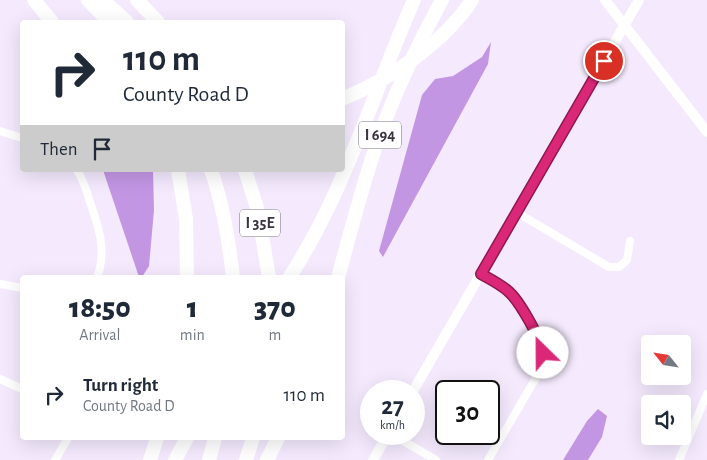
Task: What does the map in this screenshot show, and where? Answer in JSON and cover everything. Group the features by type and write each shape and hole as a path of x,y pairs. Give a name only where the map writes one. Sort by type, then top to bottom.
{"highway":[{"path":"34,0 50,20"},
{"path":"88,0 107,20"},
{"path":"103,0 125,20"},
{"path":"137,0 156,20"},
{"name":"I 694","path":"291,275 343,177 414,0"},
{"name":"I 694","path":"339,275 381,133 397,92 442,0"},
{"path":"345,97 398,70 430,46 455,22 472,0"},
{"path":"178,172 186,219 187,275"},
{"name":"I 35E","path":"212,172 218,190 231,256 233,275"},
{"name":"I 35E","path":"246,172 258,211 269,275"},
{"path":"150,460 156,440"},
{"path":"174,460 186,440"},
{"path":"209,460 215,440"},
{"path":"246,460 252,440"},
{"path":"267,460 277,440"}],"street":[{"path":"605,0 707,132"},
{"path":"419,380 639,0"},
{"path":"0,132 20,137"},
{"path":"78,172 101,235 102,256 97,275"},
{"path":"516,212 609,267 619,267 627,260 630,241"},
{"path":"481,274 503,287 514,297 540,340 543,353 540,371 488,460"},
{"path":"0,284 20,288"},
{"path":"0,380 10,382 20,388"},
{"path":"679,460 707,394"},
{"path":"55,460 67,440"},
{"path":"373,460 383,445"},
{"path":"409,445 436,460"}],"shaded area":[{"path":"491,42 488,64 383,257 379,251 422,95 435,79 453,76 482,57"},
{"path":"104,172 153,172 154,210 149,266 143,275 138,275"},
{"path":"598,409 607,416 602,437 588,460 563,460 587,421"}],"route":[{"path":"543,353 540,340 514,297 509,291 481,274 604,61"}]}
